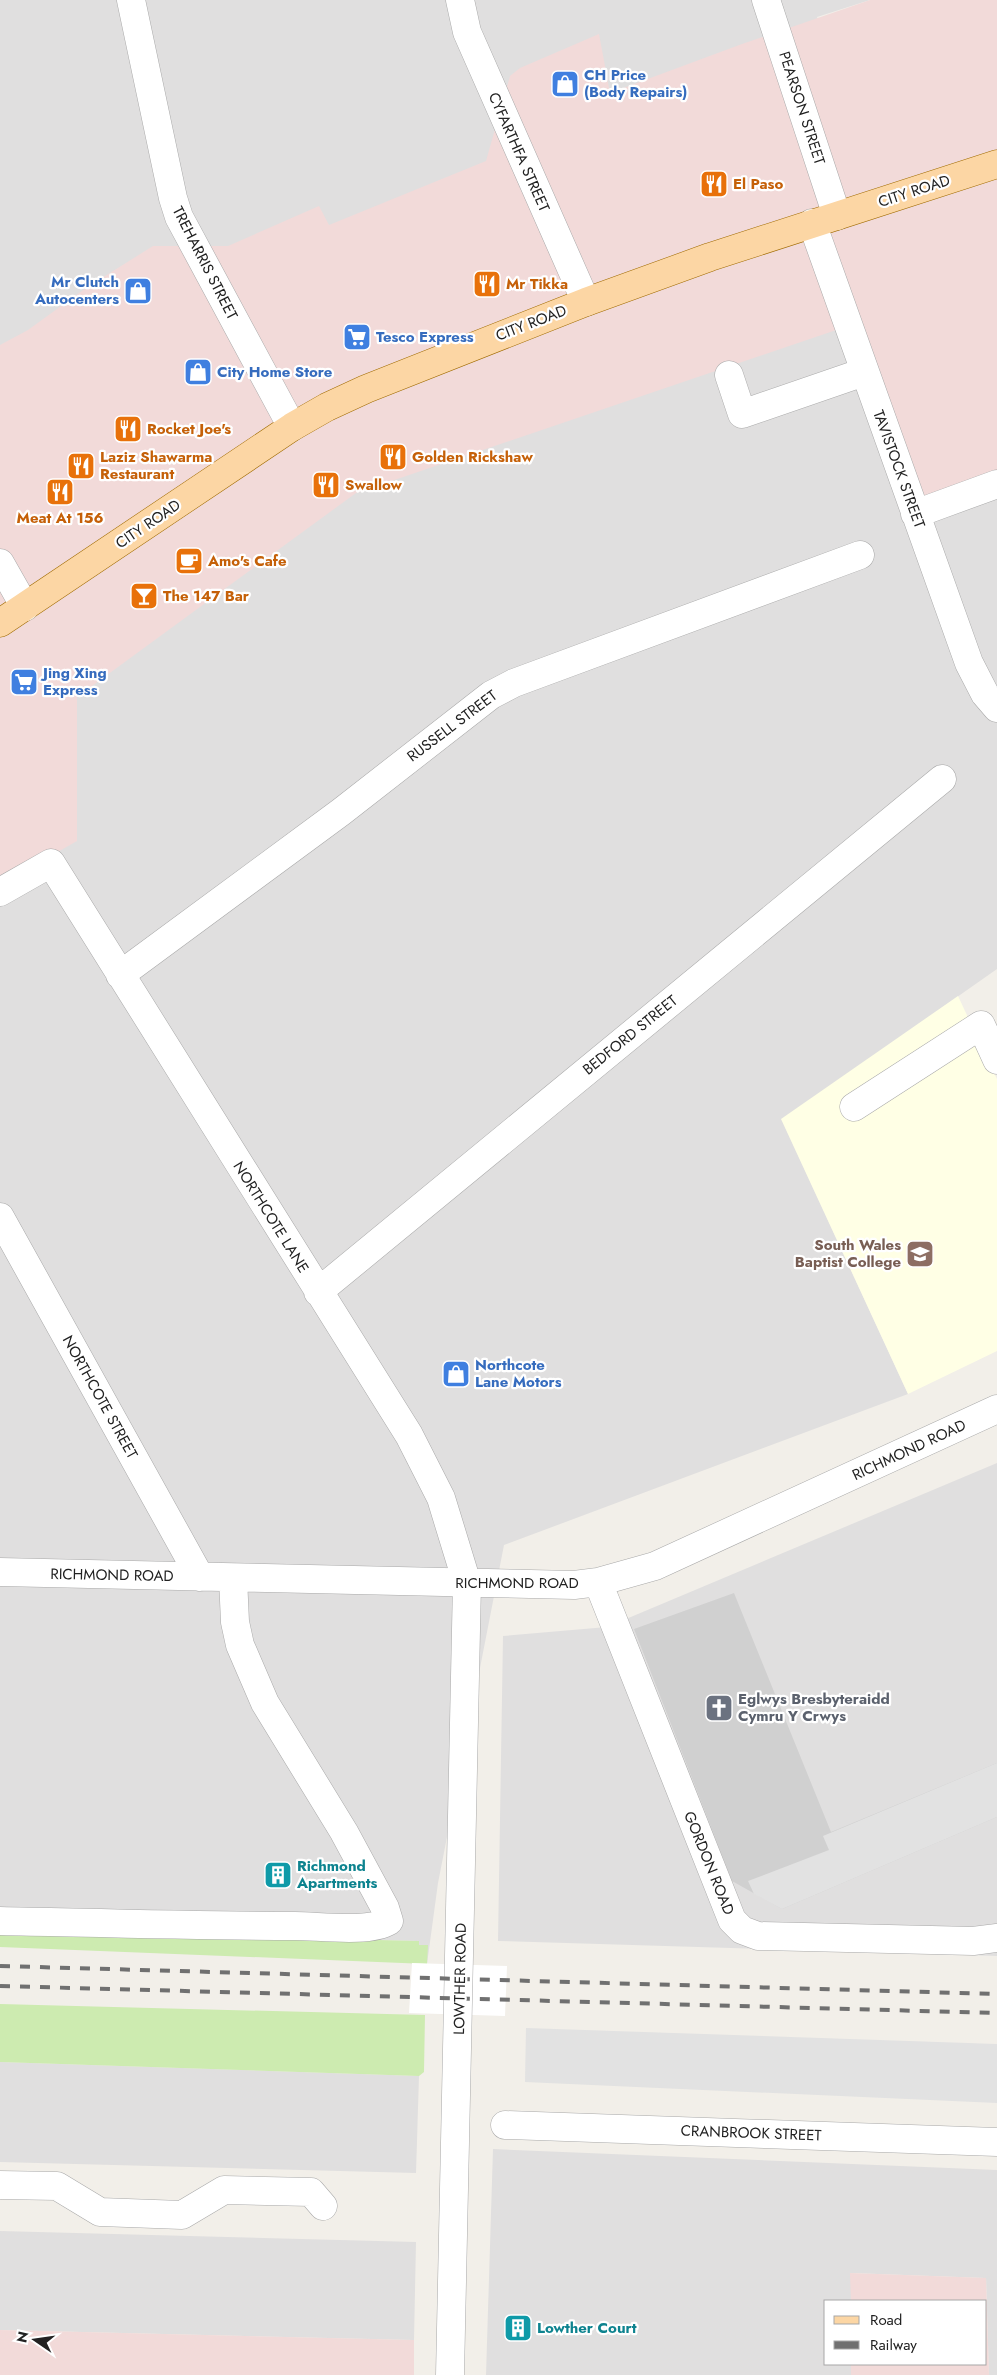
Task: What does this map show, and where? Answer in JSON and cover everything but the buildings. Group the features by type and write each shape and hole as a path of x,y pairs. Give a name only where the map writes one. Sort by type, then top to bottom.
{"main road":[{"name":"CITY ROAD","path":"0,623 292,427 327,407 366,389 586,302 710,257 997,164"}],"street":[{"name":"TREHARRIS STREET","path":"131,0 173,198 179,217 292,427"},
{"name":"CYFARTHFA STREET","path":"460,0 467,32 586,302"},
{"name":"PEARSON STREET","path":"766,0 825,220"},
{"name":"TAVISTOCK STREET","path":"825,220 864,372 969,664 985,694 997,708"},
{"path":"729,375 742,414 864,372"},
{"path":"915,514 997,484"},
{"name":"RUSSELL STREET","path":"120,975 341,812 491,695 514,683 860,555"},
{"path":"0,563 25,608"},
{"name":"BEDFORD STREET","path":"318,1292 942,779"},
{"name":"NORTHCOTE LANE","path":"0,892 51,863 409,1435 441,1498 467,1583"},
{"path":"854,1107 980,1025 997,1060"},
{"name":"NORTHCOTE STREET","path":"0,1218 200,1577"},
{"name":"RICHMOND ROAD","path":"0,1572 467,1583 574,1584 598,1582 655,1566 997,1409"},
{"path":"0,1920 342,1926 380,1926 388,1921 386,1908 344,1832 265,1703 240,1645 235,1622 233,1578"},
{"name":"GORDON ROAD","path":"598,1582 732,1920 742,1930 758,1936 787,1937 964,1941 997,1938"},
{"name":"LOWTHER ROAD","path":"450,2375 467,1583"},
{"name":"CRANBROOK STREET","path":"505,2125 997,2142"},
{"path":"0,2185 57,2186 100,2212 182,2215 224,2190 311,2192 323,2206"}],"shaded area":[{"path":"0,0 870,0 817,17 997,492 997,969 782,1120 908,1394 504,1545 438,1883 427,1964 419,1941 0,1931"},
{"path":"870,0 997,0 997,492 909,521 848,326 356,493 77,697 77,841 0,885 0,345 28,330 86,288 153,246 228,246 319,206 329,225 486,161 510,76 520,68 599,34 610,93 742,44"},
{"name":"South Wales Baptist College","path":"958,996 997,1079 997,1351 908,1394 781,1119"},
{"path":"997,1463 997,1956 498,1941 503,1636 607,1627"},
{"path":"734,1593 831,1832 997,1763 997,1817 782,1909 732,1881 634,1629"},
{"path":"997,1763 997,1817 782,1909 754,1894 748,1881 829,1850 823,1836"},
{"path":"526,2028 997,2044 997,2103 525,2082"},
{"path":"0,2062 419,2076 416,2173 0,2162"},
{"path":"493,2149 997,2170 997,2375 989,2375 986,2278 851,2273 851,2300 824,2300 824,2365 851,2365 851,2375 486,2375"},
{"path":"0,2231 416,2242 414,2340 0,2330"},
{"path":"850,2273 986,2278 987,2300 851,2300"},
{"path":"987,2310 989,2375 851,2375 851,2365 987,2365"},
{"path":"0,2330 414,2340 414,2375 0,2375"}],"green space":[{"path":"0,1931 419,1941 419,1945 428,1945 427,1964 0,1947"},
{"path":"0,2004 425,2015 424,2072 419,2076 0,2062"}],"pier":[{"path":"412,1963 507,1966 505,2016 409,2013"}],"railway":[{"path":"0,1966 997,1994"},
{"path":"0,1986 997,2013"}],"place":[{"name":"CH Price (Body Repairs)","path":"565,84"},
{"name":"El Paso","path":"714,184"},
{"name":"Mr Tikka","path":"487,284"},
{"name":"Mr Clutch Autocenters","path":"138,291"},
{"name":"Tesco Express","path":"357,337"},
{"name":"City Home Store","path":"198,372"},
{"name":"Rocket Joe's","path":"128,429"},
{"name":"Golden Rickshaw","path":"393,457"},
{"name":"Laziz Shawarma Restaurant","path":"81,466"},
{"name":"Swallow","path":"326,485"},
{"name":"Meat At 156","path":"60,492"},
{"name":"Amo's Cafe","path":"189,561"},
{"name":"The 147 Bar","path":"144,596"},
{"name":"Jing Xing Express","path":"24,682"},
{"name":"South Wales Baptist College","path":"920,1254"},
{"name":"Northcote Lane Motors","path":"456,1374"},
{"name":"Eglwys Bresbyteraidd Cymru Y Crwys","path":"719,1708"},
{"name":"Richmond Apartments","path":"278,1875"},
{"name":"Lowther Court","path":"518,2328"}]}
